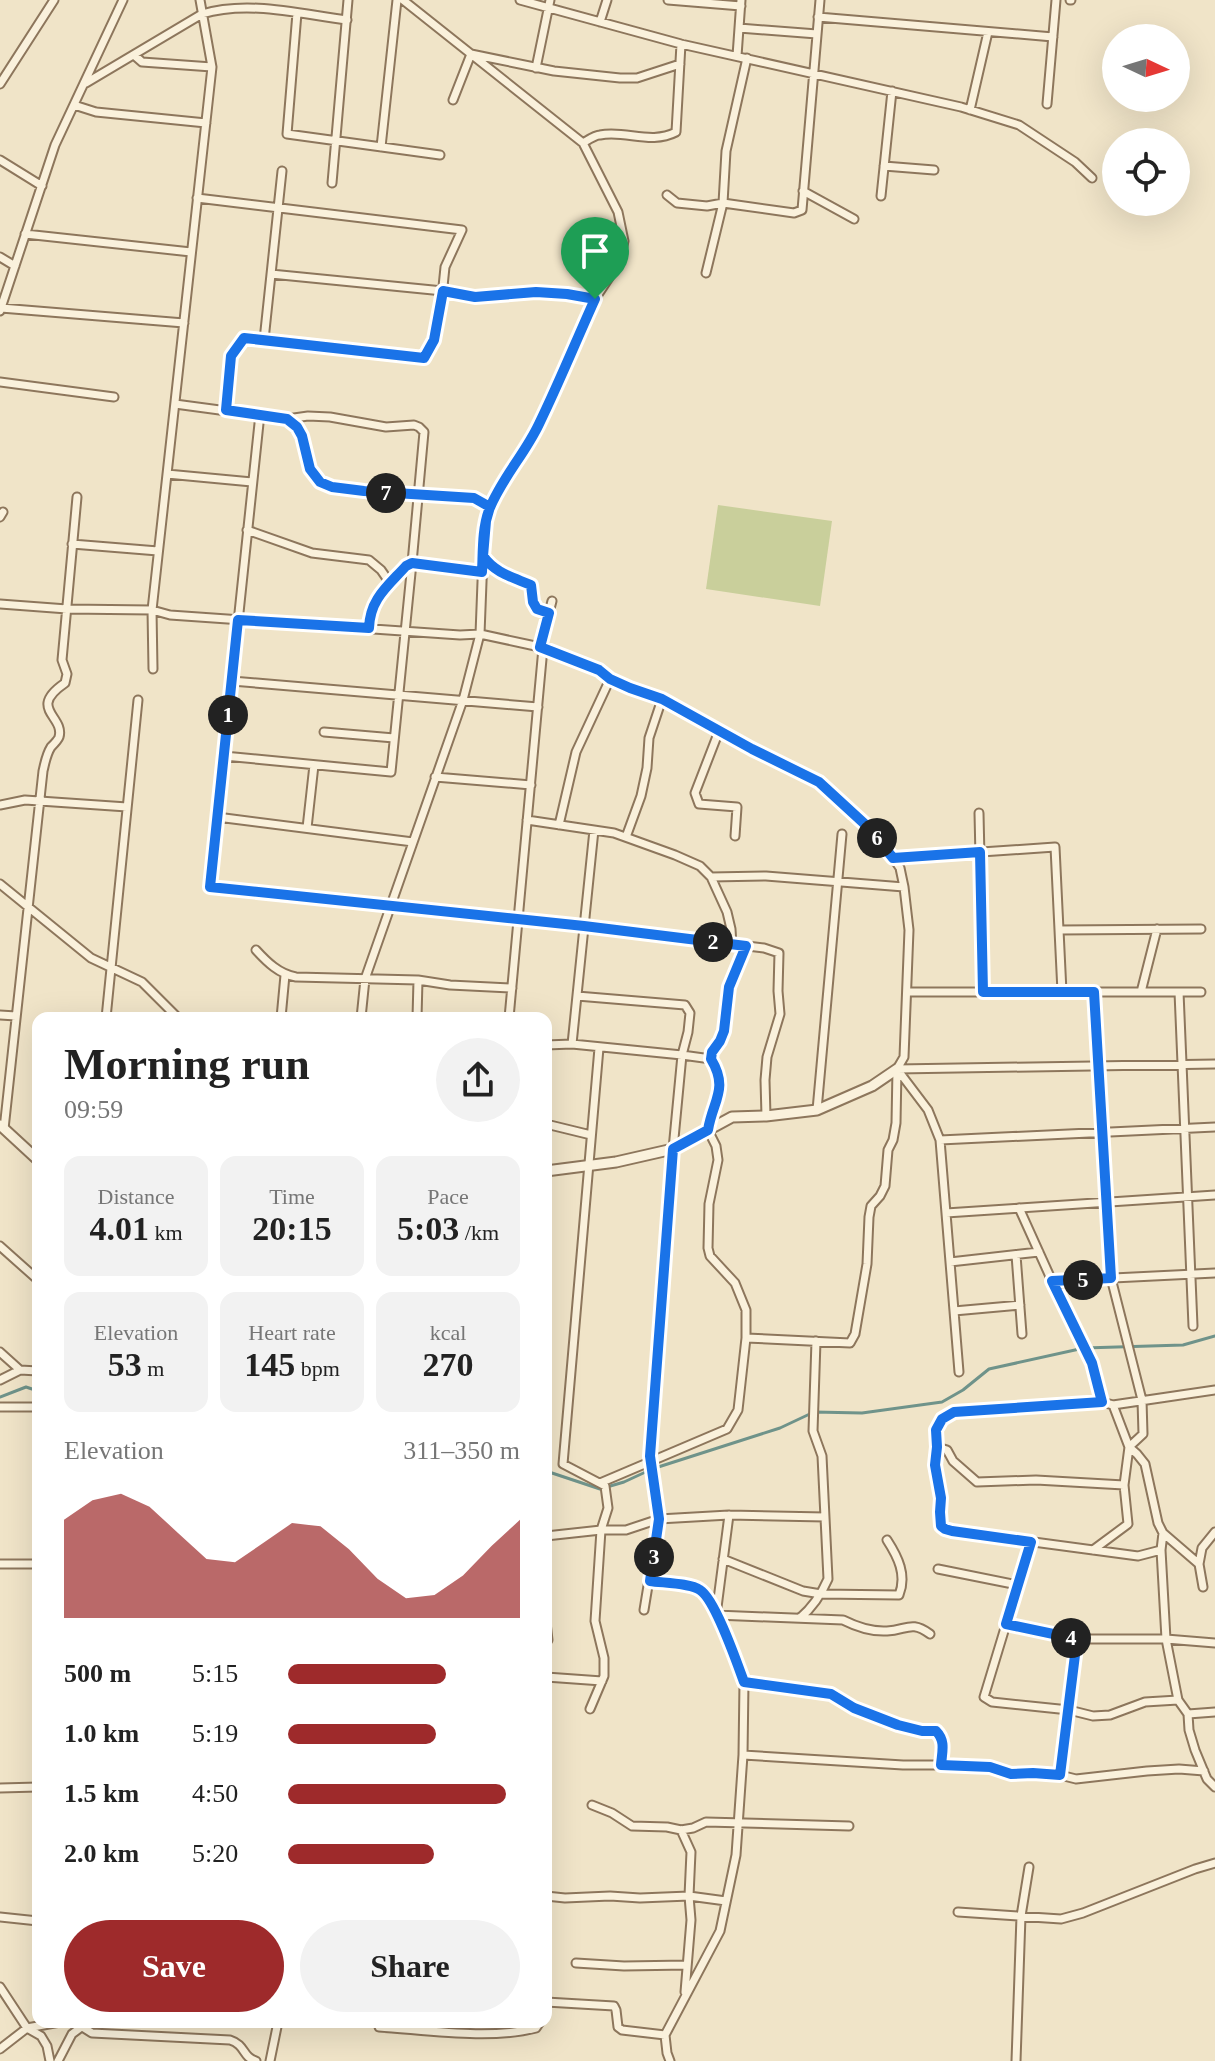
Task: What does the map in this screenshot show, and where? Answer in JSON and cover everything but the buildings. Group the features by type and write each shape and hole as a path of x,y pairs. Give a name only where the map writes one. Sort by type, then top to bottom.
{"street":[{"path":"0,84 54,0"},
{"path":"123,0 55,145 0,309 184,323"},
{"path":"153,669 152,610 212,67 200,0"},
{"path":"332,183 348,0"},
{"path":"381,147 397,0"},
{"path":"362,1012 365,979 463,700 480,634 483,556 490,507 538,428 595,299 620,261 624,241 618,212 583,143 403,0"},
{"path":"520,0 548,4 681,44 813,72 1019,125 1075,162 1092,178"},
{"path":"600,22 607,0"},
{"path":"668,0 741,3 737,56"},
{"path":"667,195 677,203 707,206 723,203 794,213 802,210 820,0"},
{"path":"1047,104 1056,0"},
{"path":"83,85 202,14 217,9 246,3 347,20"},
{"path":"536,68 548,4"},
{"path":"297,13 287,134 440,155"},
{"path":"818,17 1053,37"},
{"path":"739,28 817,34"},
{"path":"970,110 988,32"},
{"path":"583,143 599,134 651,138 676,132 681,44"},
{"path":"471,54 554,71 637,78 680,64"},
{"path":"453,100 471,54"},
{"path":"134,55 142,62 212,67"},
{"path":"706,273 723,203 726,151 747,58"},
{"path":"0,65 8,71"},
{"path":"881,196 892,91"},
{"path":"74,105 96,112 206,123"},
{"path":"0,160 42,186"},
{"path":"884,166 934,170"},
{"path":"264,340 282,171"},
{"path":"803,191 854,219"},
{"path":"197,198 462,230 445,267 434,340 424,358 244,338 231,356 226,410"},
{"path":"25,234 191,252"},
{"path":"0,257 15,266"},
{"path":"271,274 475,297 536,292 595,299"},
{"path":"0,382 114,397"},
{"path":"175,404 287,419 330,417 386,427 404,425 419,427 424,432 391,772 224,756"},
{"path":"260,414 210,887 584,926 764,948 779,953 780,1014 767,1057 766,1116"},
{"path":"287,419 302,436 310,469 320,482 332,487 474,498 490,507"},
{"path":"167,474 252,482"},
{"path":"32,1154 2,1127 43,771 47,757 59,738 58,724 48,707 50,697 55,689 65,683 67,674 62,660 77,497"},
{"path":"247,530 312,553 369,560 390,583"},
{"path":"72,544 158,551"},
{"path":"483,556 490,566 502,574 531,585 537,609 549,613"},
{"path":"369,628 373,604 412,563 482,572"},
{"path":"510,1012 542,647 552,601"},
{"path":"0,604 152,610 170,615 238,620 480,634 542,647 662,699 819,782 868,827 900,868 904,887 909,930 907,992 904,1057 897,1069 872,1086 817,1110 732,1117 673,1149 616,1162 552,1170"},
{"path":"559,825 576,752 610,679"},
{"path":"232,681 538,707"},
{"path":"626,837 641,796 649,738 662,699"},
{"path":"107,1012 138,700"},
{"path":"719,731 695,793 699,804 737,807 735,836"},
{"path":"324,732 394,738"},
{"path":"307,828 314,765"},
{"path":"435,777 531,785"},
{"path":"0,805 25,800 127,807"},
{"path":"979,813 983,992"},
{"path":"217,817 413,842"},
{"path":"527,820 614,833 700,866 711,877 727,912 732,945"},
{"path":"572,1044 594,830"},
{"path":"817,1110 842,834"},
{"path":"893,858 1055,847 1062,992"},
{"path":"711,877 766,876 904,887"},
{"path":"0,884 91,958 142,982 172,1012"},
{"path":"1141,992 1157,929"},
{"path":"1059,930 1201,929"},
{"path":"600,1483 727,1429 738,1410 746,1310 735,1283 710,1256 708,1248 709,1204 718,1160 716,1146 708,1130 720,1083 711,1059 712,1052 724,1031 729,987 746,946"},
{"path":"256,950 285,975 418,980 512,988"},
{"path":"282,1012 285,975"},
{"path":"417,1012 418,980"},
{"path":"907,992 1201,992"},
{"path":"1093,1550 1128,1524 1124,1485 1129,1447 1143,1434 1142,1400 1111,1278 1094,992"},
{"path":"1179,992 1193,1326"},
{"path":"577,996 685,1005 690,1013 682,1055 673,1149 651,1460 659,1519 644,1610"},
{"path":"0,1015 16,1016"},
{"path":"552,1045 572,1044 711,1059"},
{"path":"590,1709 604,1676 604,1658 595,1621 601,1530 608,1508 605,1486 563,1464 599,1048"},
{"path":"897,1069 1215,1064"},
{"path":"897,1069 928,1110 940,1140 959,1372"},
{"path":"746,1338 850,1343 855,1334 867,1264 871,1206 885,1186 888,1150 894,1132 897,1069"},
{"path":"552,1125 591,1135"},
{"path":"940,1140 1215,1127"},
{"path":"946,1213 1215,1195"},
{"path":"1019,1208 1092,1363 1102,1402"},
{"path":"0,1246 32,1275"},
{"path":"950,1262 1039,1252"},
{"path":"1016,1255 1022,1334"},
{"path":"1052,1281 1215,1273"},
{"path":"954,1311 1020,1305"},
{"path":"800,1618 821,1594 828,1579 822,1456 813,1431 816,1341"},
{"path":"0,1352 20,1370"},
{"path":"0,1380 20,1370 32,1371"},
{"path":"1161,1550 1138,1556 945,1529 941,1526 941,1498 935,1465 936,1430 942,1419 954,1412 1102,1402 1113,1405 1215,1390"},
{"path":"1113,1405 1129,1447 1145,1464 1163,1533 1199,1564"},
{"path":"0,1407 32,1407"},
{"path":"937,1447 947,1450 953,1461 977,1482 1036,1480 1124,1485"},
{"path":"552,1535 626,1530 659,1519 729,1515 825,1517"},
{"path":"716,1615 729,1515"},
{"path":"1203,1587 1199,1564 1202,1548 1215,1532"},
{"path":"1163,1533 1161,1550 1166,1639 1178,1700 1188,1714 1189,1730 1207,1779 1215,1787"},
{"path":"723,1559 803,1591 899,1595 902,1589 900,1563 887,1540"},
{"path":"1031,1542 984,1697 992,1702 1069,1710 1093,1716 1110,1715 1145,1702 1178,1700"},
{"path":"0,1564 32,1564"},
{"path":"938,1569 1018,1585"},
{"path":"650,1581 699,1588 706,1595 744,1682 736,1855 720,1931 665,2035 670,2061"},
{"path":"716,1615 843,1620 876,1631 911,1625 921,1627 930,1634"},
{"path":"1006,1624 1077,1639 1166,1639 1215,1643"},
{"path":"1060,1775 1077,1639"},
{"path":"552,1677 602,1681"},
{"path":"744,1682 831,1694 854,1708 898,1725 936,1731 943,1745 941,1765"},
{"path":"1188,1714 1215,1712"},
{"path":"743,1755 990,1767 1011,1774 1060,1775 1076,1779 1163,1770 1204,1771"},
{"path":"0,1788 32,1787"},
{"path":"592,1805 632,1826 681,1830 706,1822 738,1822 849,1826"},
{"path":"681,1830 691,1852 691,1920 685,1998"},
{"path":"958,1912 1061,1919 1215,1863"},
{"path":"1016,2061 1021,1916 1029,1867"},
{"path":"552,1897 689,1896 726,1901"},
{"path":"0,1917 32,1920"},
{"path":"576,1963 687,1965"},
{"path":"1,1990 27,2028 41,2036 50,2061"},
{"path":"552,2002 614,2006 616,2024 622,2030 665,2035"},
{"path":"0,2049 32,2027"},
{"path":"58,2061 72,2034 80,2028"},
{"path":"89,2028 92,2033 230,2040 238,2043 251,2060 264,2061 276,2028"},
{"path":"395,2028 493,2034 536,2028"}],"green space":[{"path":"718,505 832,521 820,606 706,589"}],"waterway":[{"path":"552,1473 600,1489 780,1428 814,1412 862,1413 942,1402 989,1369 1084,1348 1183,1345 1215,1336"},
{"path":"0,1397 26,1387 32,1389"}],"route":[{"path":"595,299 536,292 475,297 443,291 434,340 424,358 244,338 231,356 226,410 287,419 302,436 310,469 320,482 332,487 474,498 490,507 483,556 490,566 502,574 531,585 537,609 549,613 540,647 599,670 630,688 654,695 819,782 868,827 893,858 980,852 983,992 1094,992 1111,1278 1052,1281 1092,1363 1102,1402 954,1412 942,1419 936,1430 935,1465 941,1498 941,1526 952,1531 1031,1542 1006,1624 1077,1639 1060,1775 1011,1774 990,1767 941,1765 943,1745 936,1731 898,1725 854,1708 831,1694 744,1682 706,1595 699,1588 650,1581 659,1519 650,1456 673,1149 708,1130 720,1083 711,1059 712,1052 724,1031 729,987 746,946 210,887 238,620 369,628 373,604 412,563 482,572 483,556 486,521 490,507 538,428 595,299"}]}
